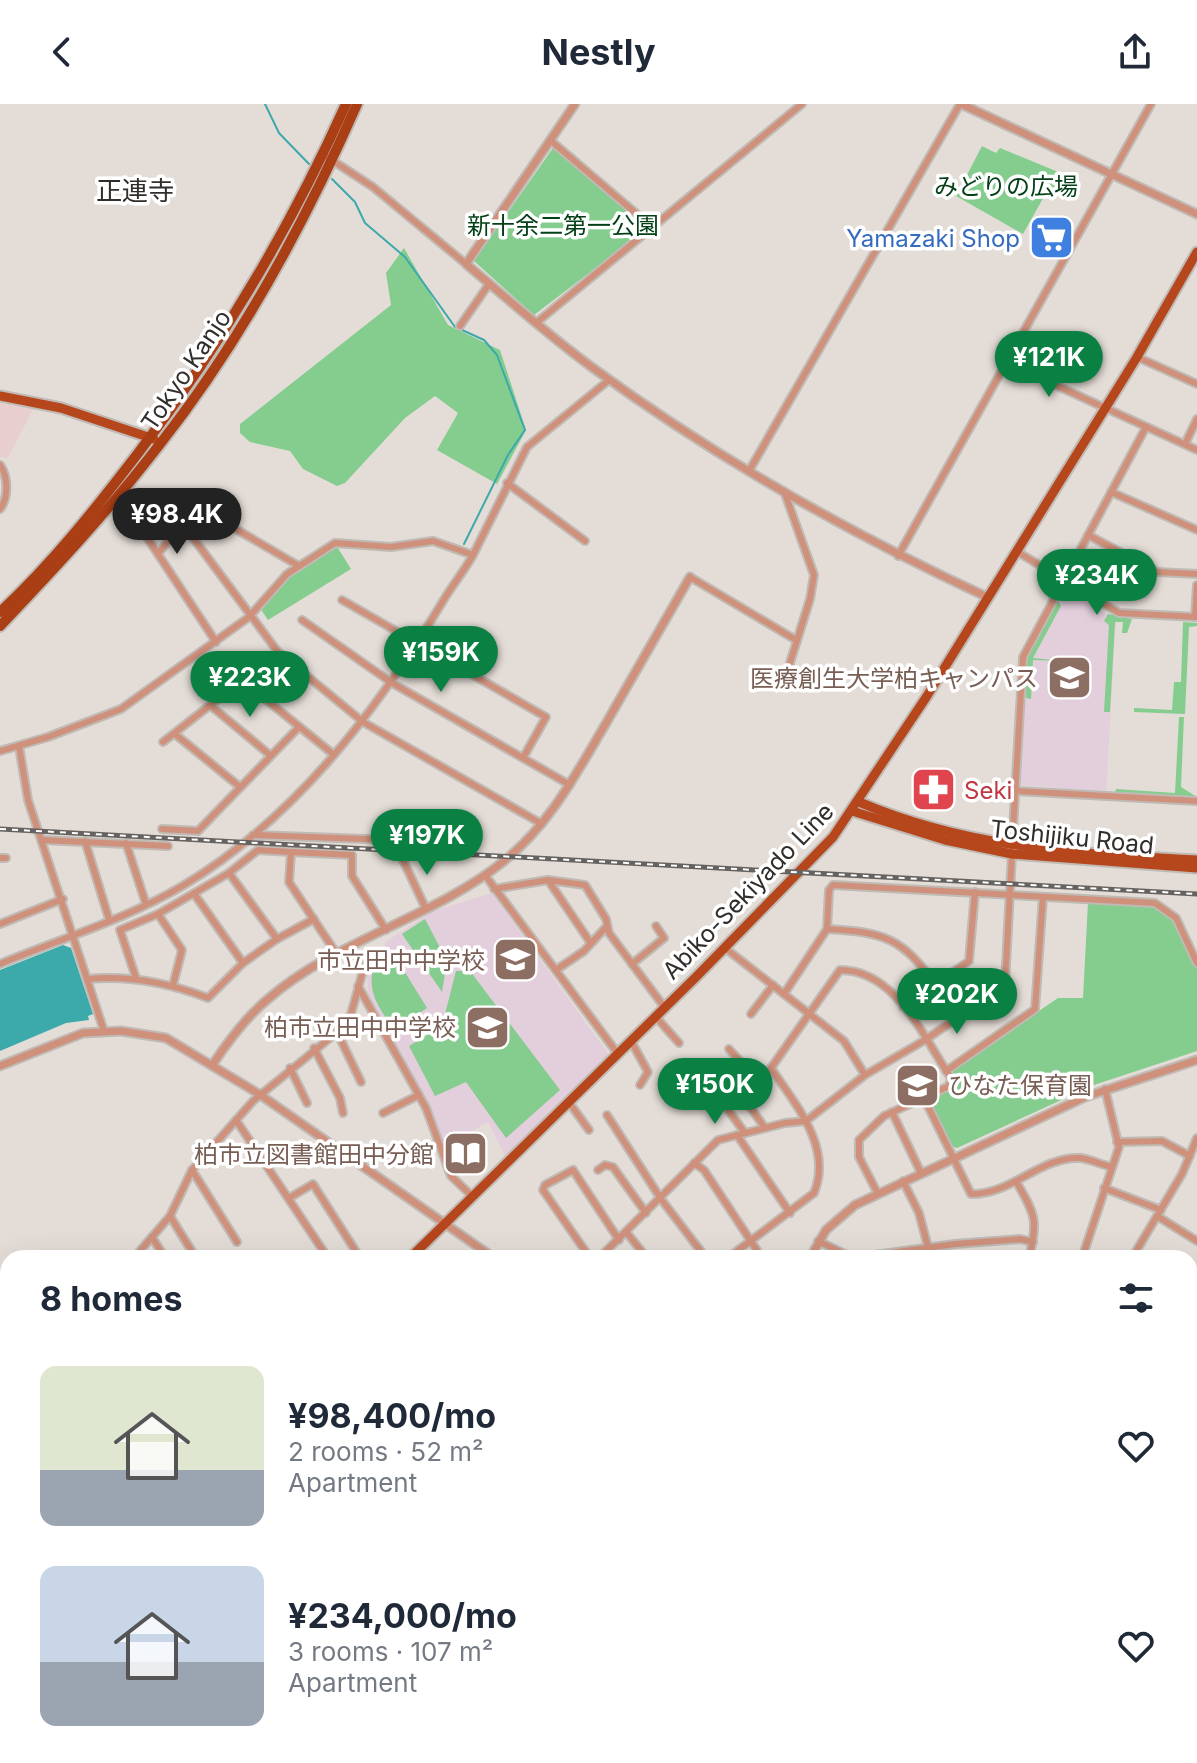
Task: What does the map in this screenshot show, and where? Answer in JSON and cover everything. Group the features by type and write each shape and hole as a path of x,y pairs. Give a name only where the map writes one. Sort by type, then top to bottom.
{"highway":[{"name":"Tokyo Kanjo","path":"0,626 116,490 251,291 328,158 346,104"},
{"name":"Tokyo Kanjo","path":"0,612 162,442 255,302 357,104"}],"main road":[{"name":"Abiko-Sekiyado Line","path":"418,1250 821,851 859,802 1106,408 1197,252"},
{"path":"0,396 61,408 162,442"},
{"name":"Toshijiku Road","path":"859,802 929,827 1012,850 1197,860"},
{"name":"Toshijiku Road","path":"852,811 945,840 1012,850 1197,868"}],"street":[{"path":"466,264 575,104"},
{"path":"536,323 802,104"},
{"path":"749,471 960,104 1197,214"},
{"path":"898,556 1151,104"},
{"path":"550,140 652,227"},
{"path":"328,158 373,187 609,380 749,471 898,556 987,597"},
{"path":"460,326 489,284"},
{"path":"1137,357 1197,384"},
{"path":"1005,362 1197,450"},
{"path":"0,964 146,904 194,879 253,835 363,722 392,683 473,555 527,447 609,380"},
{"path":"1185,444 1197,419"},
{"path":"608,1250 718,1140 806,1121 865,1075 925,1040 1005,983 1023,657 1146,427"},
{"path":"0,465 4,472 6,495 0,509"},
{"path":"507,483 585,541"},
{"path":"116,490 216,642"},
{"path":"784,491 814,575 810,599 789,666"},
{"path":"1111,492 1197,530"},
{"path":"158,554 182,523 205,511 299,566"},
{"path":"182,523 278,652 363,722 542,824"},
{"path":"1088,535 1157,572 1197,574"},
{"path":"0,751 111,715 249,617 299,566 335,543 405,547 433,541 448,543 473,555"},
{"path":"1016,551 1119,613 1196,617 1197,585"},
{"path":"213,1064 238,1030 270,997 485,875 542,824 570,785 690,577 796,640"},
{"path":"342,600 546,717 523,758"},
{"path":"302,620 392,683 570,785"},
{"path":"163,742 278,652"},
{"path":"243,681 333,754"},
{"path":"211,706 270,755"},
{"path":"162,829 198,831 299,727"},
{"path":"175,734 240,787"},
{"path":"19,746 28,800 104,1031"},
{"path":"1016,791 1197,801"},
{"path":"253,835 393,840"},
{"path":"43,840 168,846"},
{"path":"85,841 109,919"},
{"path":"126,843 146,904"},
{"path":"136,978 120,930 195,895 258,850 352,855 352,876 386,930"},
{"path":"291,852 289,882 338,956"},
{"path":"402,858 426,909"},
{"path":"229,873 277,939"},
{"path":"485,875 618,1054"},
{"path":"494,889 548,880 585,885 607,926 665,1008"},
{"path":"548,880 590,942"},
{"path":"784,994 827,929 833,885 1161,905 1176,918 1197,963"},
{"path":"903,1007 971,959 975,892"},
{"path":"195,895 243,963"},
{"path":"946,1071 1035,1009 1043,897"},
{"path":"0,924 63,899"},
{"path":"158,914 182,950 173,985"},
{"path":"88,979 136,978 173,985 208,998 243,963 277,939 314,919"},
{"path":"556,970 607,926"},
{"path":"632,964 664,938 656,926"},
{"path":"827,929 875,931 919,960 935,985"},
{"path":"725,948 844,1041 865,1075"},
{"path":"141,1250 170,1216 192,1170 259,1094 337,1032 351,1014 363,971 351,949"},
{"path":"729,1049 758,1081 811,1015 840,970 864,972 890,987 951,1078 949,1086 892,1112 862,1134 857,1145 859,1157 878,1194"},
{"path":"751,1014 773,985"},
{"path":"358,986 419,1095 451,1176 472,1196"},
{"path":"656,1017 679,1043"},
{"path":"0,1066 65,1038 104,1031 166,1038 259,1094 482,1250"},
{"path":"337,1032 361,1082"},
{"path":"631,1041 648,1072 640,1085"},
{"path":"314,1048 340,1098 343,1113"},
{"path":"814,1250 818,1241 846,1211 903,1181 1105,1089 1197,1060"},
{"path":"290,1068 307,1103"},
{"path":"739,1250 790,1213 817,1187 820,1154 806,1121 771,1068"},
{"path":"698,1069 745,1133"},
{"path":"1085,1250 1112,1167 1117,1142 1105,1089"},
{"path":"741,1094 765,1128"},
{"path":"383,1113 419,1095"},
{"path":"924,1098 971,1194 1017,1183 1049,1165 1080,1158 1112,1167"},
{"path":"568,1101 589,1130"},
{"path":"892,1112 921,1173"},
{"path":"607,1115 661,1199 700,1250"},
{"path":"236,1120 323,1250"},
{"path":"737,1135 790,1213"},
{"path":"1139,1250 1197,1138"},
{"path":"1117,1142 1162,1141 1190,1156"},
{"path":"694,1163 704,1170 757,1250"},
{"path":"598,1170 605,1165 613,1167 646,1213"},
{"path":"192,1170 237,1242"},
{"path":"584,1250 543,1190 545,1185 573,1170 619,1240"},
{"path":"903,1181 919,1213 928,1247"},
{"path":"1017,1183 1034,1212 1036,1228 1031,1250"},
{"path":"289,1198 313,1184 355,1250"},
{"path":"1104,1188 1159,1213 1194,1240 1197,1229"},
{"path":"170,1216 191,1250"},
{"path":"627,1233 641,1250"},
{"path":"152,1237 160,1250"},
{"path":"909,1250 1020,1239 1033,1242"},
{"path":"818,1241 833,1250"}],"shaded area":[{"path":"0,403 33,409 8,458 0,457"},
{"name":"医療創生大学柏キャンパス","path":"1067,589 1116,619 1106,792 1019,785 1026,660 1062,590"},
{"name":"柏市立田中中学校","path":"492,893 610,1056 505,1156 488,1122 444,1147 431,1107 368,997 367,974 387,941 431,912"}],"green space":[{"name":"みどりの広場","path":"982,146 996,153 1000,148 1063,174 1051,195 1046,193 1023,234 956,196"},
{"name":"新十余二第一公園","path":"553,148 643,225 644,231 534,315 474,261"},
{"path":"404,248 448,325 500,350 526,430 497,484 437,450 458,413 435,396 405,418 345,483 337,486 303,469 290,451 250,442 240,433 240,424 391,305 386,273"},
{"path":"336,545 351,569 268,620 260,608 288,577"},
{"path":"1057,599 1061,606 1033,658 1063,661 1033,660 1031,699 1026,698 1027,655"},
{"path":"1108,614 1132,619 1127,633 1122,633 1123,622 1115,622 1110,712 1104,712 1109,625 1104,621"},
{"path":"1183,622 1197,623 1197,626 1189,627 1185,714 1134,712 1134,708 1172,710 1174,682 1181,682"},
{"path":"1179,717 1184,717 1181,787 1197,797 1115,793 1116,789 1175,793"},
{"path":"1088,902 1152,905 1170,915 1197,969 1197,1051 1094,1085 957,1148 951,1146 929,1100 958,1084 952,1070 1058,998 1083,998"},
{"path":"425,919 447,961 442,992 402,934"},
{"path":"395,956 427,1008 394,1030 376,1002 372,979 373,970"},
{"path":"456,971 470,971 560,1090 506,1138 466,1082 435,1096 409,1046 442,1026"}],"water":[{"path":"63,945 71,948 93,1014 88,1016 89,1020 66,1023 0,1051 0,970"}],"waterway":[{"path":"265,104 279,133 309,164"},
{"path":"332,179 355,202 365,223 405,257 455,327"},
{"path":"462,330 484,340 497,355 525,430 508,455 464,544"}],"railway":[{"path":"0,829 1197,894"}],"place":[{"name":"Yamazaki Shop","path":"1051,238"},
{"name":"医療創生大学柏キャンパス","path":"1069,678"},
{"name":"Seki","path":"933,790"},
{"name":"市立田中中学校","path":"516,960"},
{"name":"柏市立田中中学校","path":"487,1027"},
{"name":"ひなた保育園","path":"917,1085"},
{"name":"柏市立図書館田中分館","path":"465,1154"}],"district":[{"name":"正連寺","path":"135,190"}]}
